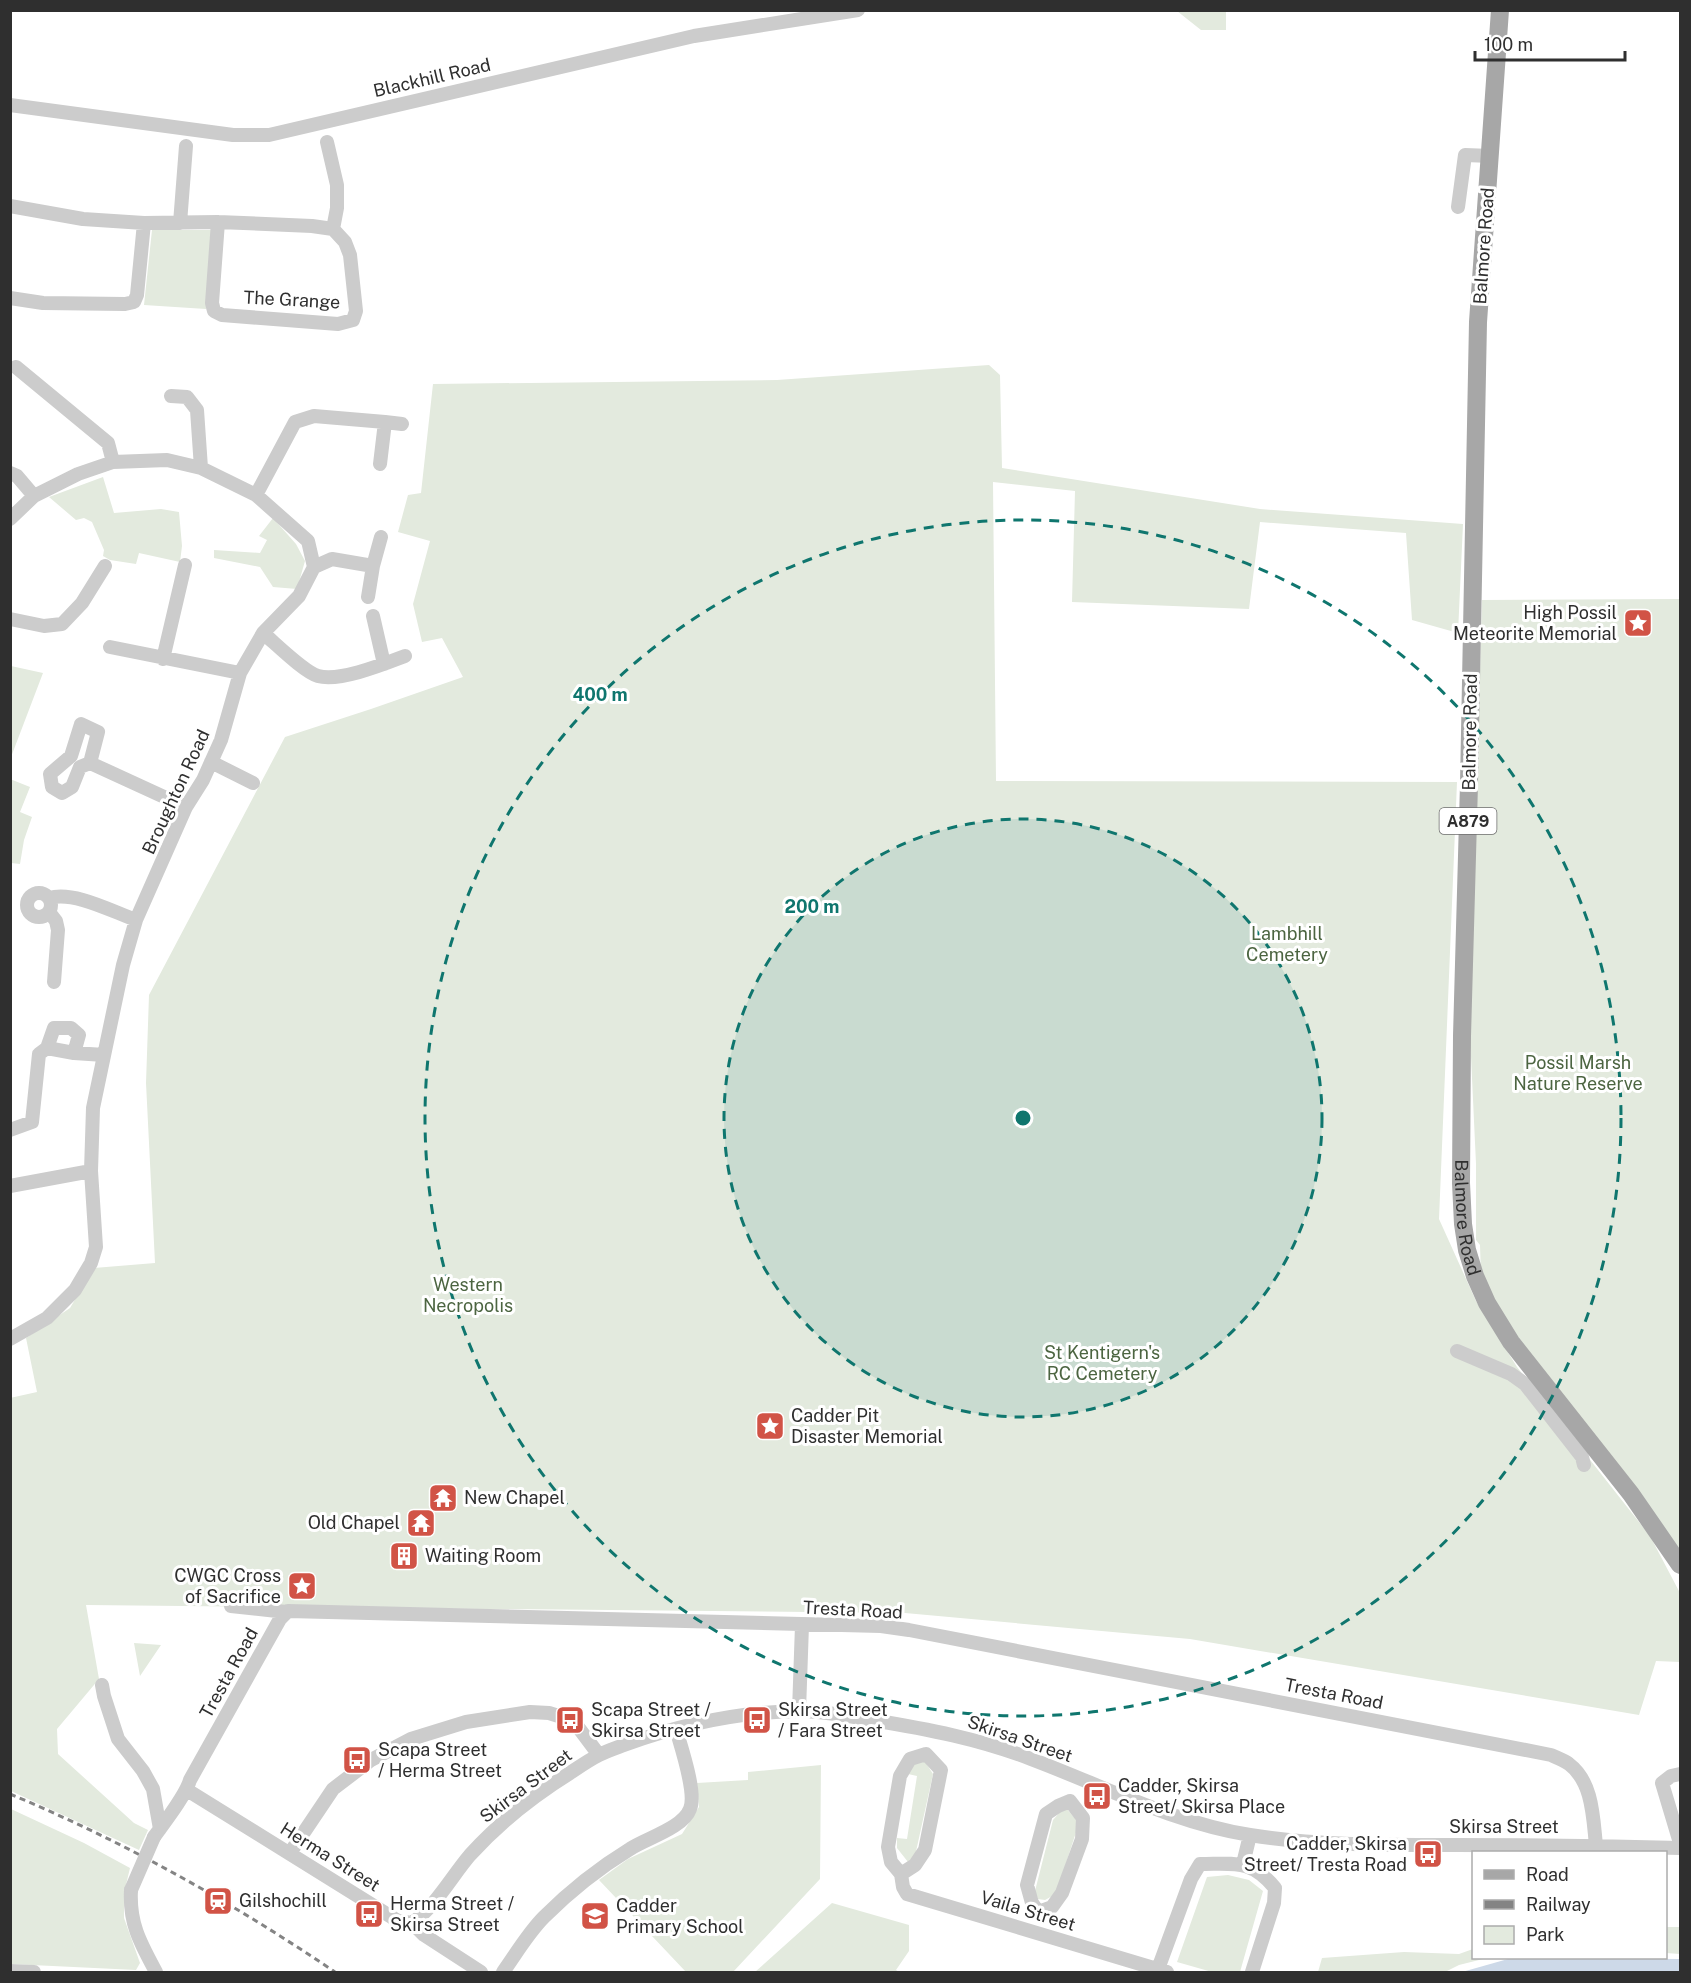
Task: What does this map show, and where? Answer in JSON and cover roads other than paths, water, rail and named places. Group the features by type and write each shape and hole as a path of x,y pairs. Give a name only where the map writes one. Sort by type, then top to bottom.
{"main road":[{"name":"Balmore Road","path":"1500,10 1478,322 1462,1036 1463,1224 1467,1250 1475,1276 1487,1303 1511,1342 1631,1494 1680,1565"}],"street":[{"name":"Blackhill Road","path":"10,105 233,135 268,135 694,36 858,10"},
{"path":"10,206 83,219 144,223 218,222 333,229 337,208 337,185 327,142"},
{"path":"180,223 186,146"},
{"path":"1458,207 1465,156 1491,156"},
{"name":"The Grange","path":"218,222 212,303 214,311 222,315 338,324 353,320 356,311 350,255 345,242 333,229"},
{"path":"10,298 43,303 125,304 134,302 137,296 144,223"},
{"path":"16,367 108,443 112,462"},
{"path":"171,396 187,397 196,410 201,468"},
{"path":"256,495 295,422 314,416 402,424"},
{"path":"380,464 385,422"},
{"path":"10,519 34,496 78,474 112,462 167,460 201,468 256,495 308,541 314,567 332,559 373,566"},
{"path":"10,472 17,476 34,496"},
{"path":"368,597 381,537"},
{"path":"163,659 184,565"},
{"path":"10,619 44,626 62,624 82,603 105,566"},
{"name":"Broughton Road","path":"10,1339 47,1318 75,1290 91,1263 96,1247 91,1171 93,1108 123,965 136,920 186,807 203,780 222,740 240,673 263,633 299,596 314,567"},
{"path":"373,616 384,664"},
{"path":"263,633 292,658 318,676 347,675 405,656"},
{"path":"110,647 240,673"},
{"path":"90,763 98,732 81,724 70,756 50,774 52,787 62,793 72,787 80,767 90,763 186,807"},
{"path":"211,762 254,783"},
{"path":"54,982 58,930 49,905 58,895 72,896 136,920"},
{"path":"10,1130 32,1122 39,1054 47,1048 54,1028 71,1028 79,1035 74,1053"},
{"path":"47,1048 104,1055"},
{"path":"10,1186 91,1171"},
{"path":"1457,1351 1511,1374 1526,1384 1582,1457 1584,1465"},
{"path":"231,1606 286,1612"},
{"name":"Tresta Road","path":"156,1972 136,1934 130,1905 131,1890 157,1833 187,1791 190,1779 286,1612 881,1626 909,1630 1551,1755 1569,1764 1581,1778 1592,1804 1596,1845"},
{"path":"799,1711 802,1625"},
{"path":"102,1685 118,1739 143,1771 153,1790 157,1833"},
{"name":"Skirsa Street","path":"412,1923 424,1913 494,1829 550,1786 599,1755 652,1735 676,1729 744,1715 799,1711 931,1729 990,1744 1031,1758 1153,1809 1194,1822 1250,1835 1314,1842 1375,1845 1596,1845 1680,1848"},
{"path":"290,1853 333,1789 372,1760 411,1738 466,1722 530,1712 549,1713 565,1718 578,1727 599,1755"},
{"path":"503,1972 543,1918 586,1879 632,1847 683,1820 689,1812 692,1804 690,1780 676,1729"},
{"path":"901,1874 915,1865 925,1850 941,1770 926,1754 931,1729"},
{"name":"Vaila Street","path":"926,1754 910,1759 900,1776 888,1847 891,1862 901,1874 903,1887 907,1894 1163,1971"},
{"path":"1680,1774 1671,1776 1662,1783 1680,1843"},
{"path":"1070,1802 1077,1778"},
{"name":"Herma Street","path":"187,1791 398,1921 412,1923 424,1935 481,1972"},
{"path":"1038,1911 1032,1903 1027,1885 1046,1814 1070,1802"},
{"path":"1038,1911 1052,1907 1062,1893 1082,1839 1083,1818 1070,1802"},
{"path":"1243,1864 1250,1835"},
{"path":"1163,1971 1191,1879 1200,1864 1243,1864 1264,1874 1275,1888 1274,1903 1252,1972"},
{"path":"1033,1931 1038,1911"},
{"path":"10,1971 34,1972"}],"water":[{"path":"1508,1959 1680,1959 1680,1972 1462,1972"}],"railway":[{"path":"10,1794 95,1832 177,1875 218,1898 335,1972"}],"place":[{"name":"High Possil Meteorite Memorial","path":"1638,623"},
{"name":"Cadder Pit Disaster Memorial","path":"770,1426"},
{"name":"New Chapel","path":"443,1498"},
{"name":"Old Chapel","path":"421,1523"},
{"name":"Waiting Room","path":"404,1556"},
{"name":"CWGC Cross of Sacrifice","path":"302,1586"},
{"name":"Scapa Street / Skirsa Street","path":"570,1720"},
{"name":"Skirsa Street / Fara Street","path":"757,1720"},
{"name":"Scapa Street / Herma Street","path":"357,1760"},
{"name":"Cadder, Skirsa Street/ Skirsa Place","path":"1097,1796"},
{"name":"Cadder, Skirsa Street/ Tresta Road","path":"1428,1854"},
{"name":"Gilshochill","path":"218,1901"},
{"name":"Herma Street / Skirsa Street","path":"369,1914"},
{"name":"Cadder Primary School","path":"595,1916"}],"park label":[{"name":"Lambhill Cemetery","path":"1287,944"},
{"name":"Possil Marsh Nature Reserve","path":"1578,1073"},
{"name":"Western Necropolis","path":"468,1295"},
{"name":"St Kentigern's RC Cemetery","path":"1102,1363"}]}
